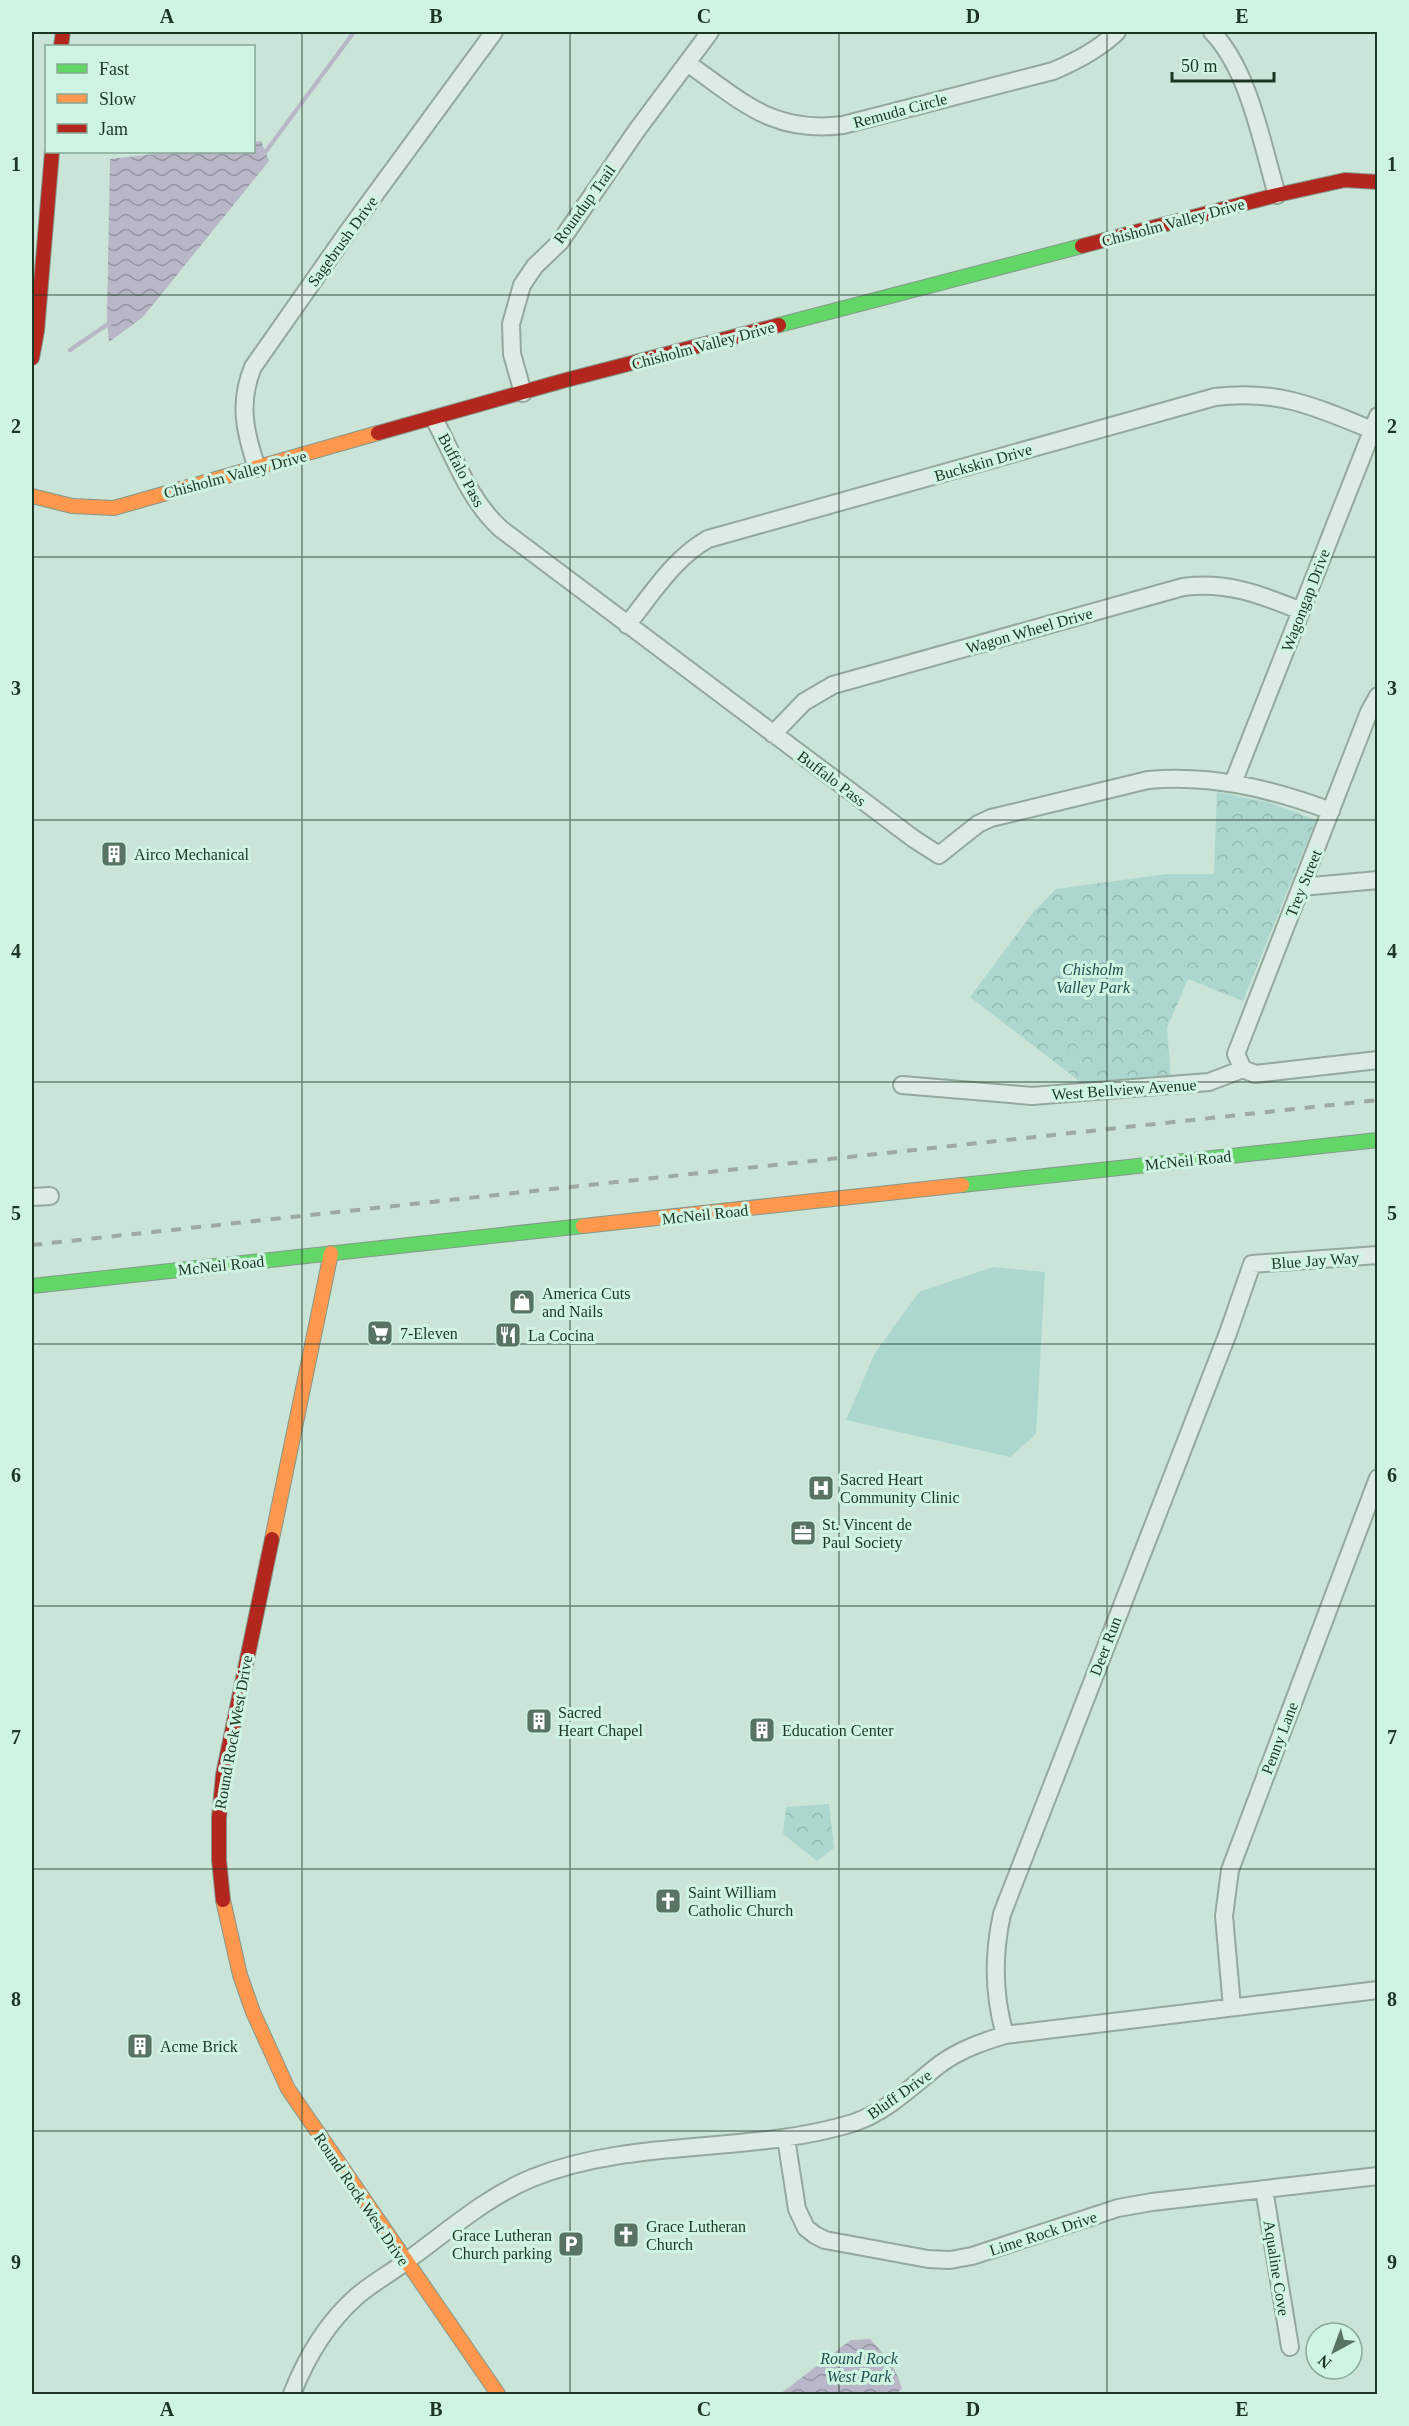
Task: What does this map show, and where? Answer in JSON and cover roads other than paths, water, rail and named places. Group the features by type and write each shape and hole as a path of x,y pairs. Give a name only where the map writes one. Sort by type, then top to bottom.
{"street":[{"name":"Sagebrush Drive","path":"257,468 244,425 243,405 246,386 253,367 494,32"},
{"name":"Roundup Trail","path":"523,393 512,354 512,324 522,285 535,266 560,242 637,130 710,32"},
{"name":"Remuda Circle","path":"687,63 756,111 787,123 820,128 843,125 1053,71 1096,50 1117,32"},
{"path":"1212,32 1230,55 1244,83 1277,195"},
{"path":"32,358 37,330 52,153"},
{"name":"Chisholm Valley Drive","path":"32,496 81,509 114,508 523,393 1277,195 1346,180 1377,182"},
{"name":"Buckskin Drive","path":"627,625 681,558 693,547 708,539 1215,397 1251,394 1275,396 1375,423"},
{"name":"Buffalo Pass","path":"434,418 468,489 479,507 493,522 914,840 939,855 978,824 1021,810 1148,780 1172,778 1233,783 1286,796 1331,811"},
{"name":"Wagongap Drive","path":"1233,783 1375,423"},
{"name":"Wagon Wheel Drive","path":"773,734 804,702 833,685 1183,587 1229,587 1252,591 1301,611"},
{"name":"Trey Street","path":"1243,1069 1236,1054 1377,696"},
{"path":"1301,887 1377,880"},
{"name":"West Bellview Avenue","path":"902,1085 1032,1096 1209,1082 1243,1069 1255,1074 1377,1060"},
{"name":"McNeil Road","path":"32,1286 1377,1140"},
{"path":"32,1197 51,1196"},
{"name":"Round Rock West Drive","path":"332,1253 225,1763 218,1811 219,1884 233,1957 266,2047 300,2109 498,2394"},
{"name":"Blue Jay Way","path":"1252,1264 1319,1261 1377,1255"},
{"name":"Deer Run","path":"1005,2035 999,2014 995,1983 997,1938 1002,1914 1228,1333 1252,1264"},
{"name":"Penny Lane","path":"1232,2007 1224,1916 1230,1870 1377,1478"},
{"name":"Bluff Drive","path":"292,2394 316,2346 342,2310 374,2283 492,2198 532,2178 588,2161 646,2152 786,2138 855,2122 874,2114 951,2058 982,2042 1005,2035 1377,1990"},
{"name":"Lime Rock Drive","path":"786,2138 797,2210 806,2228 825,2240 928,2259 950,2260 972,2256 1118,2208 1377,2176"},
{"name":"Aqualine Cove","path":"1264,2189 1290,2348"}],"water":[{"path":"261,141 269,161 143,317 109,342 107,319 110,159 164,153 255,153 255,142"},
{"name":"Round Rock West Park","path":"870,2339 897,2374 902,2389 895,2394 780,2394 851,2340"}],"waterway":[{"path":"264,154 354,32"},
{"path":"70,350 111,322"}],"railway":[{"path":"32,1245 1378,1100"}],"place":[{"name":"Airco Mechanical","path":"114,854"},
{"name":"America Cuts and Nails","path":"522,1302"},
{"name":"7-Eleven","path":"380,1333"},
{"name":"La Cocina","path":"508,1335"},
{"name":"Sacred Heart Community Clinic","path":"821,1488"},
{"name":"St. Vincent de Paul Society","path":"803,1533"},
{"name":"Sacred Heart Chapel","path":"539,1721"},
{"name":"Education Center","path":"762,1730"},
{"name":"Saint William Catholic Church","path":"668,1901"},
{"name":"Acme Brick","path":"140,2046"},
{"name":"Grace Lutheran Church","path":"626,2235"},
{"name":"Grace Lutheran Church parking","path":"571,2244"}],"park label":[{"name":"Chisholm Valley Park","path":"1093,978"}]}
